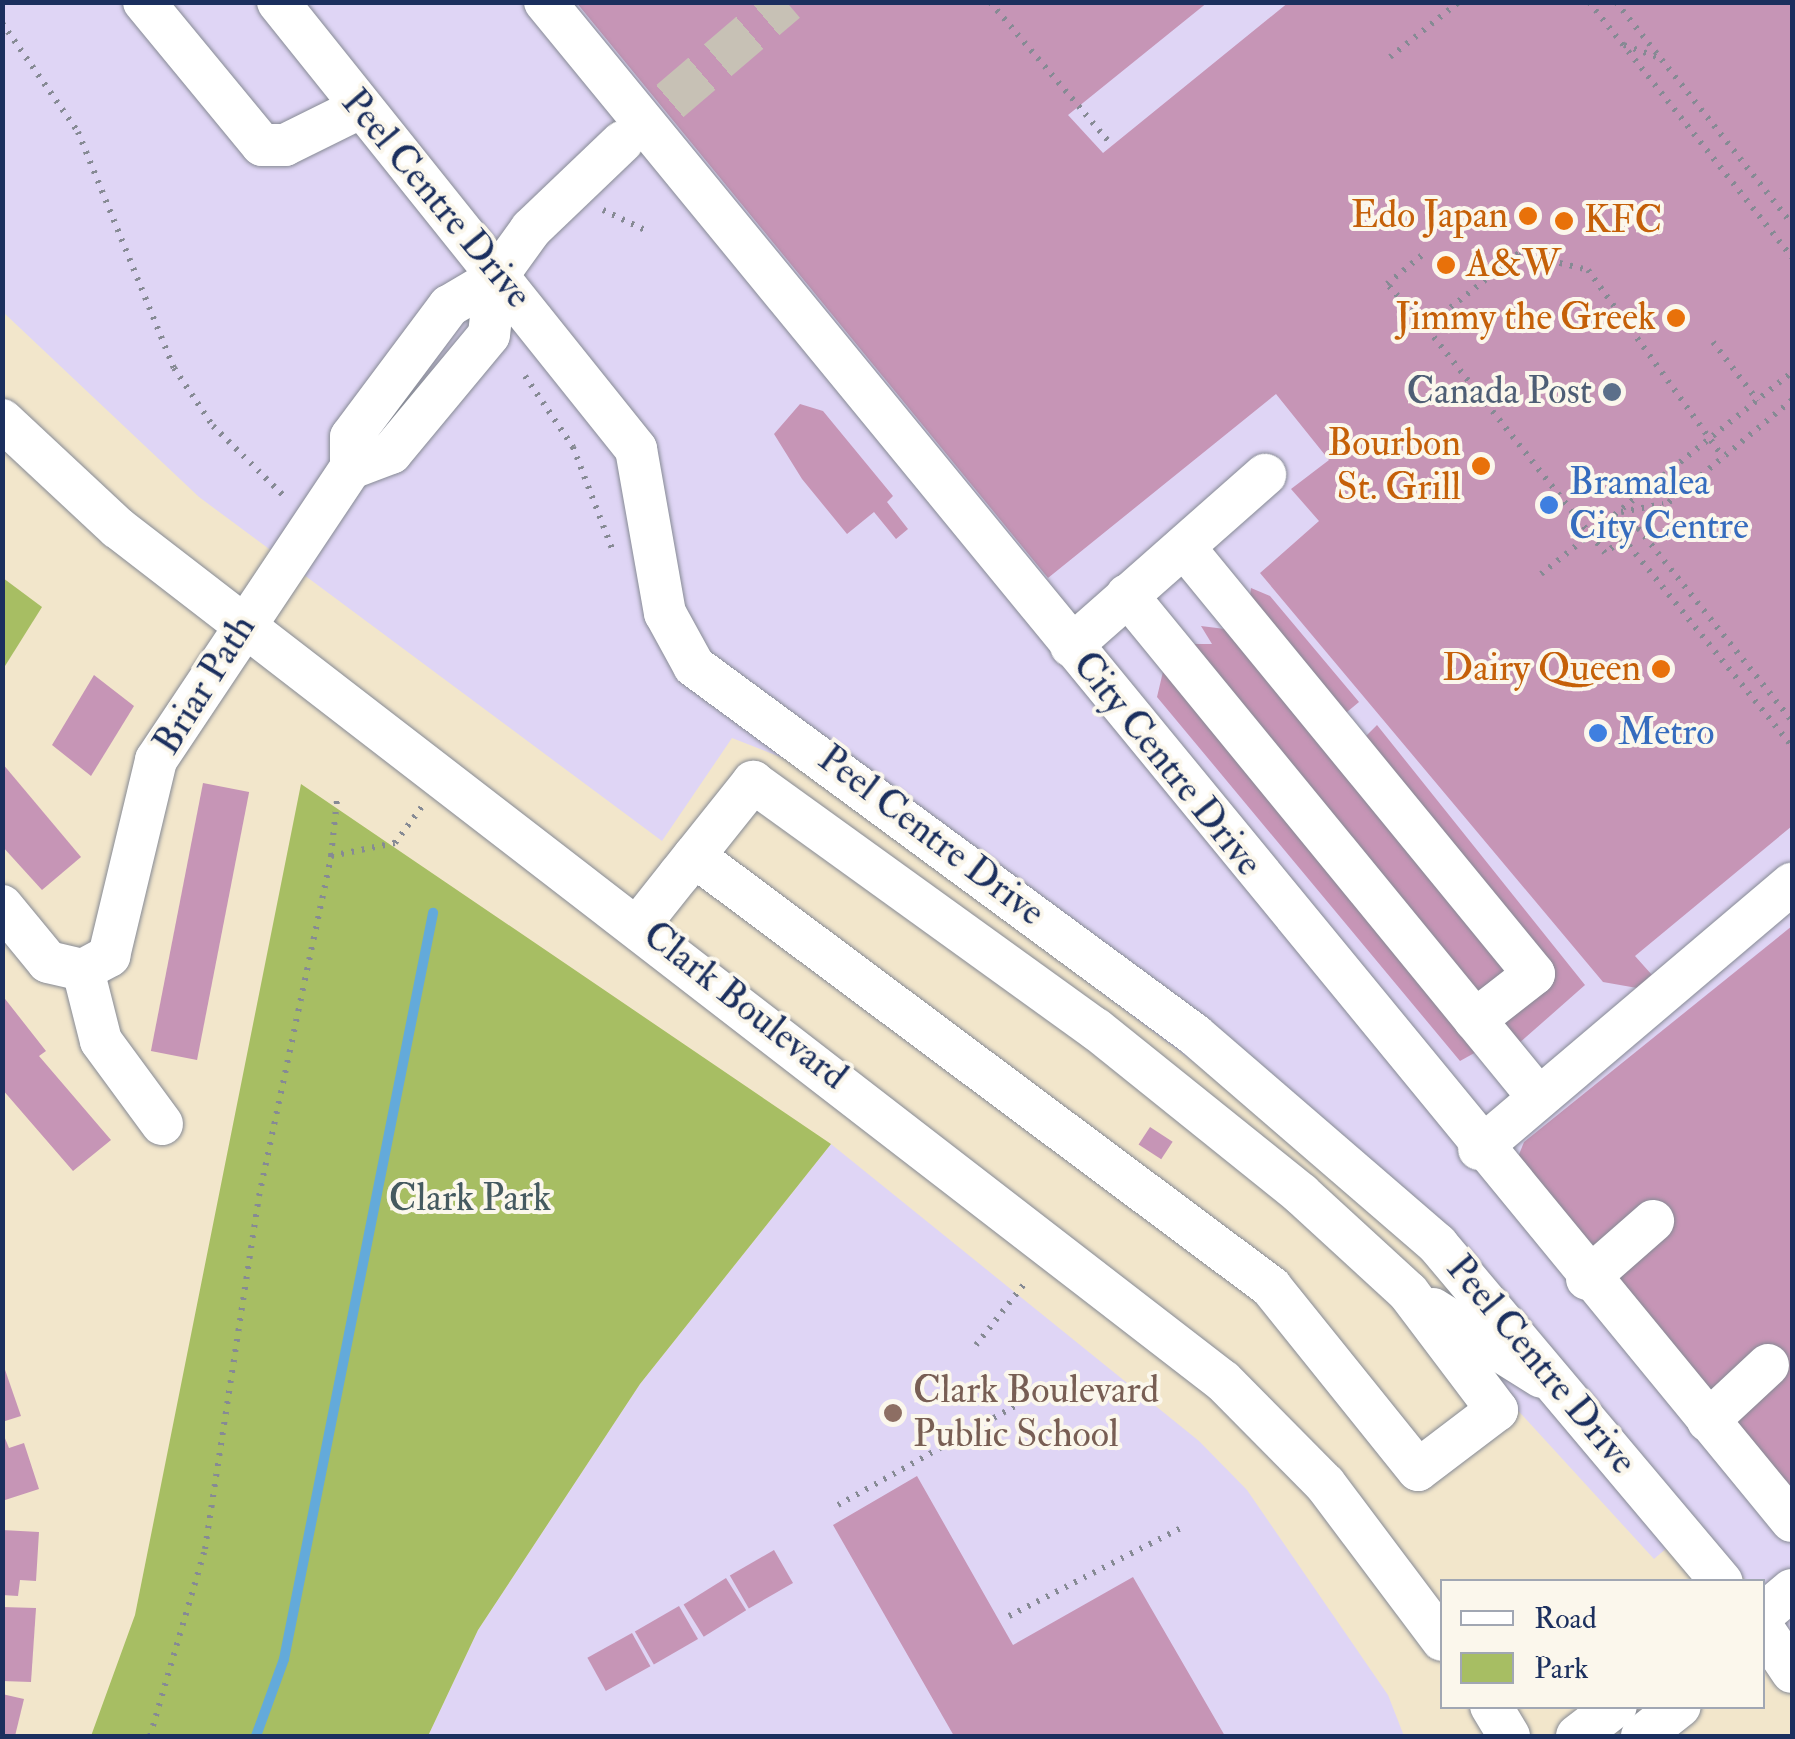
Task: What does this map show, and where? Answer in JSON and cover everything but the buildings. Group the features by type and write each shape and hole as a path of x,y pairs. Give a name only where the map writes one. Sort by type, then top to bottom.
{"street":[{"path":"144,2 262,145 285,145 360,108"},
{"name":"Peel Centre Drive","path":"278,2 496,279 636,449 665,613 694,666 1194,1035 1437,1244 1567,1391 1720,1579"},
{"name":"City Centre Drive","path":"545,2 1479,1149 1792,1521"},
{"path":"351,468 391,453 490,326 496,279 579,184 622,142"},
{"name":"Briar Path","path":"83,970 110,956 156,760 241,623 324,512 351,468 351,437 449,306 496,279"},
{"name":"Clark Boulevard","path":"2,420 118,528 442,780 640,924 1224,1382 1325,1484 1440,1637"},
{"path":"1071,646 1265,474"},
{"path":"1184,547 1534,974 1475,1020"},
{"path":"1127,595 1539,1098"},
{"path":"640,924 754,782 1096,1029 1408,1292 1567,1391"},
{"path":"694,856 1271,1287 1418,1470 1496,1410 1408,1292"},
{"path":"1479,1149 1792,884"},
{"path":"2,906 48,962 83,970 101,1041 162,1124"},
{"path":"1586,1279 1653,1221"},
{"path":"1708,1420 1768,1365"},
{"path":"1765,1612 1792,1590"},
{"path":"1765,1632 1792,1672"},
{"path":"1493,1709 1509,1736"},
{"path":"1577,1736 1636,1729 1674,1709"}],"path":[{"path":"990,2 1109,142"},
{"path":"1390,57 1459,2"},
{"path":"1590,2 1792,257"},
{"path":"1616,2 1792,224"},
{"path":"2,23 78,132 174,368 274,494 324,512"},
{"path":"1622,44 1660,58"},
{"path":"579,184 610,218 648,232"},
{"path":"1427,251 1387,284 1426,327 1604,553 1792,400"},
{"path":"1426,327 1519,253 1588,270 1723,457"},
{"path":"490,326 573,447 615,558"},
{"path":"1713,342 1758,401"},
{"path":"1541,574 1792,372"},
{"path":"1620,512 1667,503"},
{"path":"1608,521 1792,746"},
{"path":"1638,528 1792,721"},
{"path":"330,856 395,843 442,780"},
{"path":"150,1736 204,1550 259,1196 330,856 337,800"},
{"path":"976,1345 1026,1283"},
{"path":"838,1505 1036,1394"},
{"path":"1008,1616 1183,1527"}],"shaded area":[{"path":"2,3 1792,3 1792,1639 1765,1605 1765,1579 1744,1579 1698,1521 1654,1559 1468,1356 1494,1335 1428,1262 1211,1075 798,764 732,738 662,841 199,497 3,312"},
{"name":"Clark Boulevard Public School","path":"831,1144 1199,1441 1247,1490 1388,1695 1404,1736 428,1736 478,1630 640,1384"}],"green space":[{"path":"3,578 42,607 5,666 2,663"},
{"name":"Clark Park","path":"301,784 831,1144 640,1384 478,1630 428,1736 91,1736 135,1615"}],"waterway":[{"path":"256,1736 284,1659 433,913"}],"tunnel":[{"path":"622,142 786,2"}],"place":[{"name":"Edo Japan","path":"1528,216"},
{"name":"KFC","path":"1564,221"},
{"name":"A&W","path":"1446,265"},
{"name":"Jimmy the Greek","path":"1676,318"},
{"name":"Canada Post","path":"1612,392"},
{"name":"Bourbon St. Grill","path":"1481,466"},
{"name":"Bramalea City Centre","path":"1549,505"},
{"name":"Dairy Queen","path":"1661,669"},
{"name":"Metro","path":"1598,733"},
{"name":"Clark Boulevard Public School","path":"893,1413"}]}
